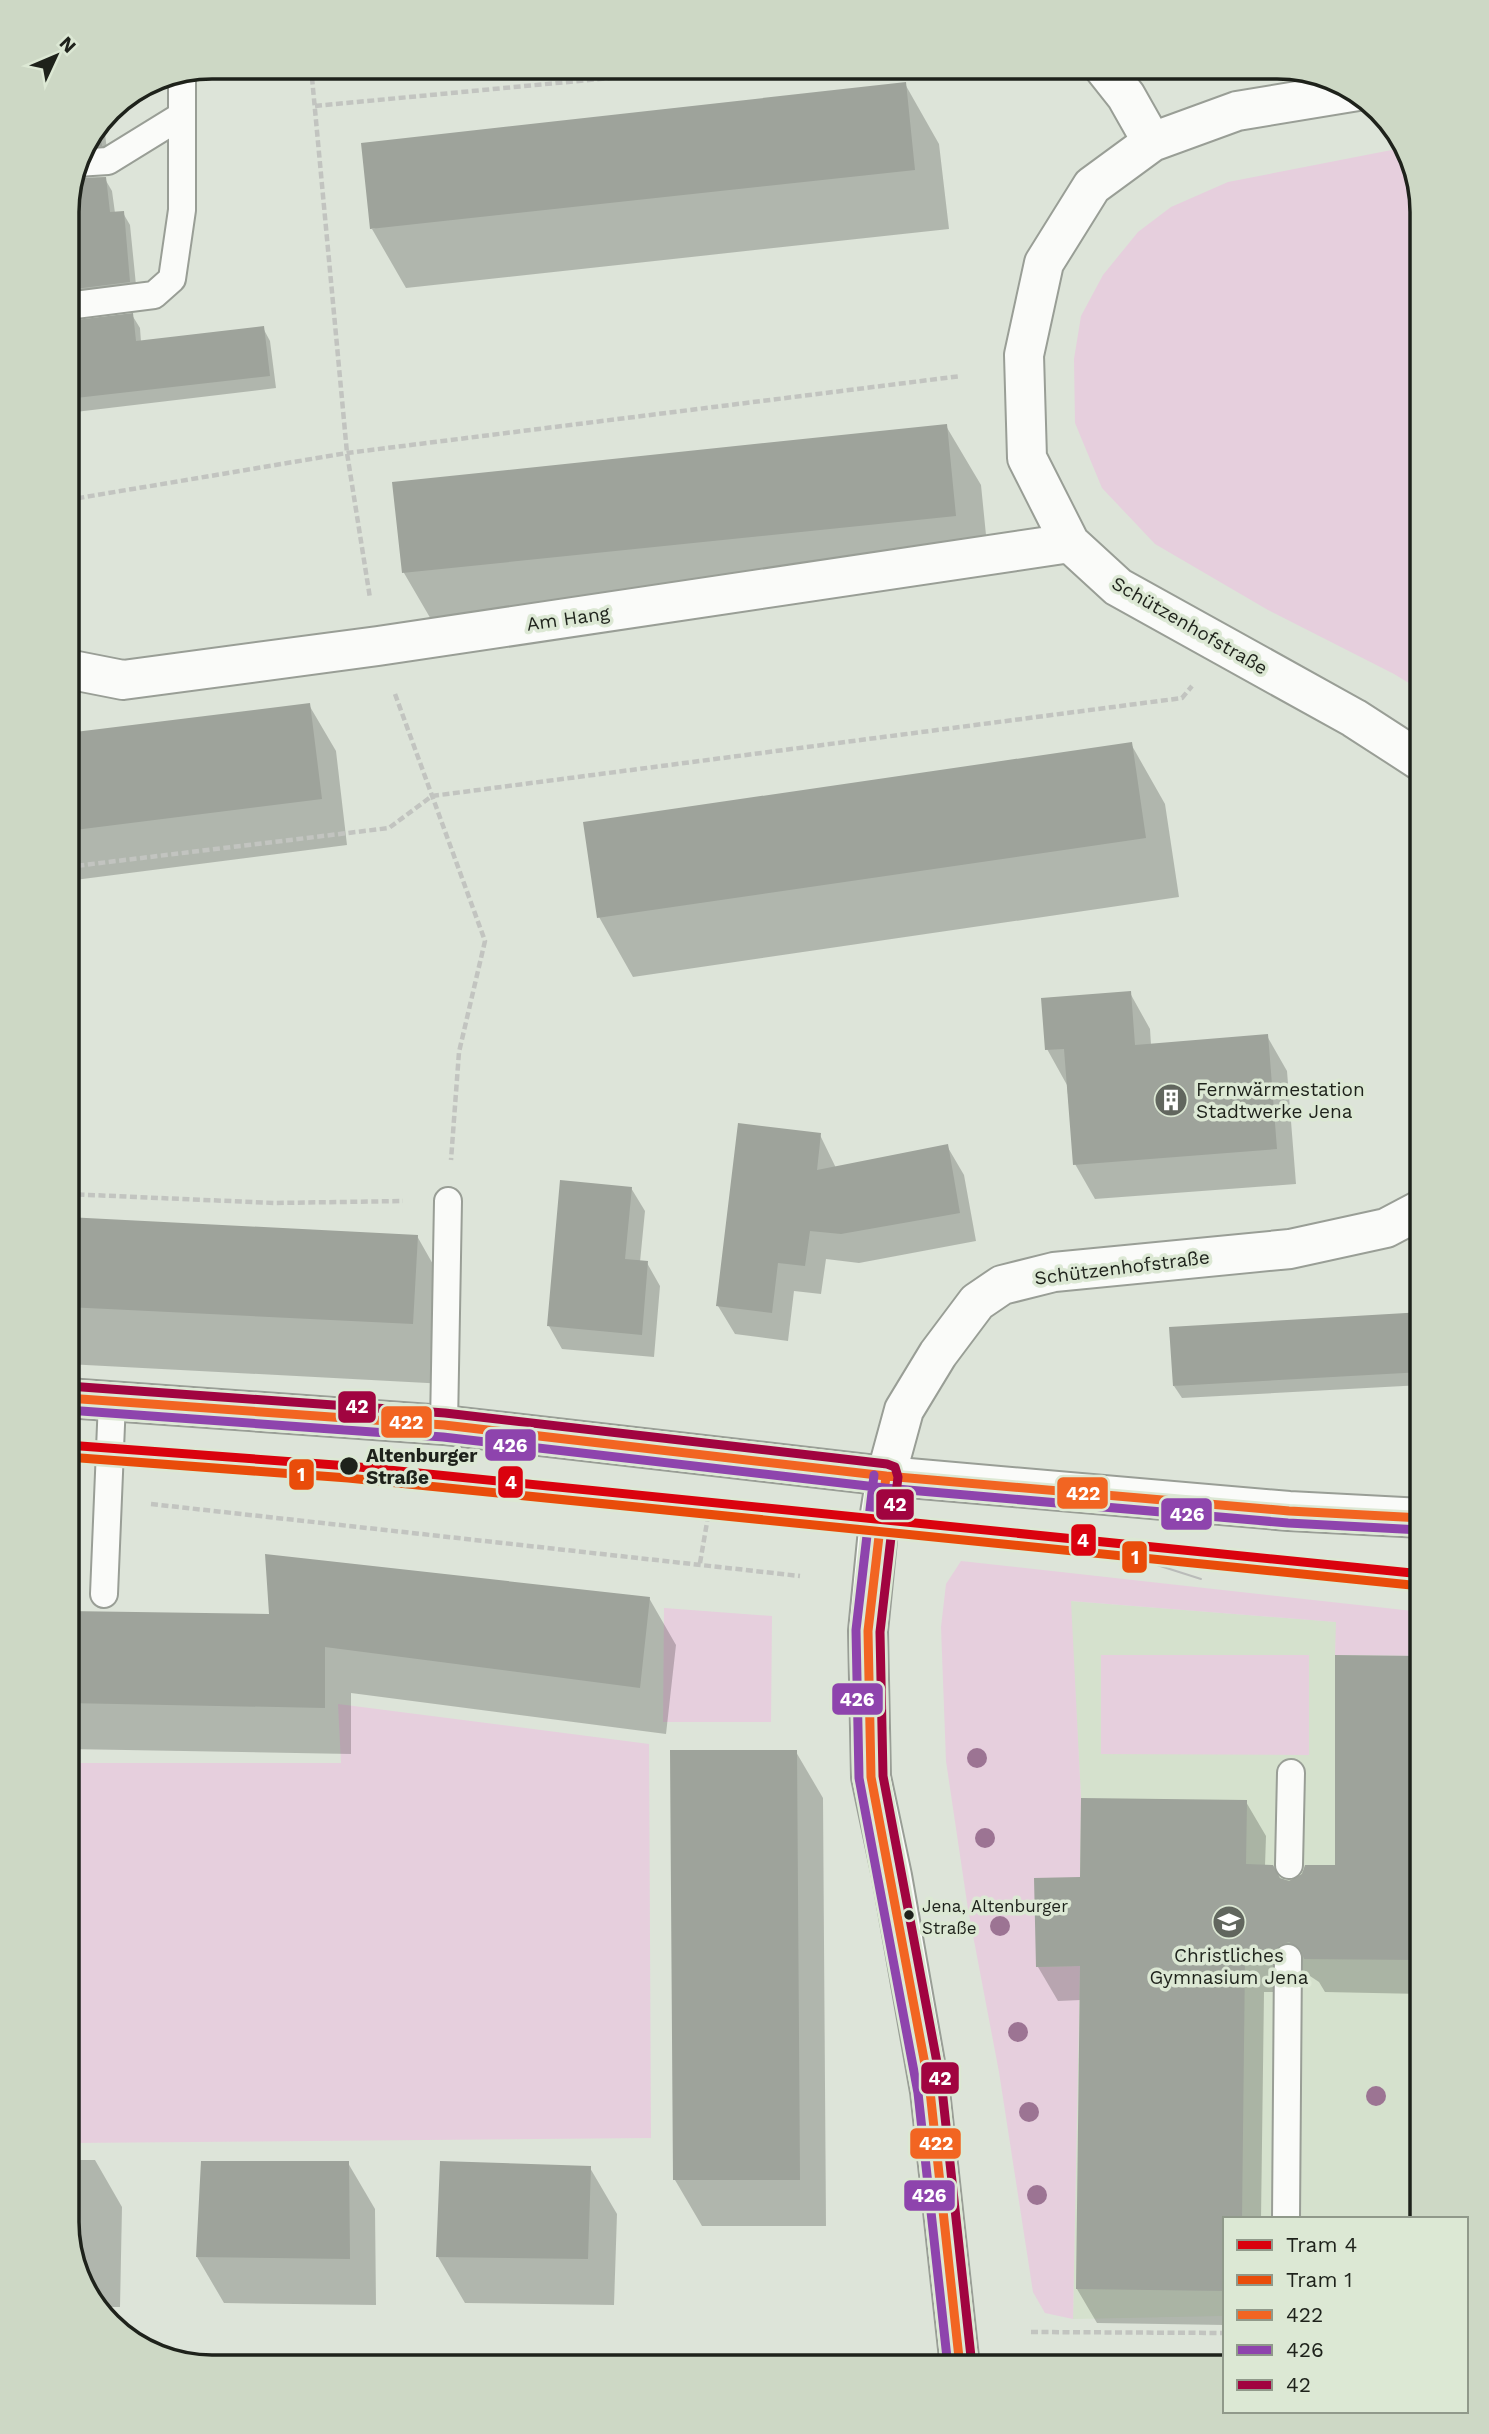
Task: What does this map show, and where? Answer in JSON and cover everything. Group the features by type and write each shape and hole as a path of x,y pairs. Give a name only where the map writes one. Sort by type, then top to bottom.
{"street":[{"path":"1113,79 1126,96 1152,142"},
{"name":"Schützenhofstraße","path":"1339,94 1237,111 1152,142 1092,186 1044,263 1024,355 1027,458 1070,543 1118,587 1354,718 1410,754"},
{"name":"Am Hang","path":"79,671 123,680 378,646 1070,543"},
{"name":"Schützenhofstraße","path":"886,1476 904,1410 938,1354 977,1302 1002,1285 1054,1272 1290,1248 1386,1228 1410,1216"},
{"path":"79,1399 444,1425 886,1476 1289,1511 1410,1517"},
{"path":"886,1476 868,1631 871,1777 930,2091 959,2355"}],"lane":[{"path":"79,304 154,295 172,279 182,210 182,82"},
{"path":"89,162 108,160 181,116"},
{"path":"444,1425 448,1201"},
{"path":"104,1594 112,1401"},
{"path":"1289,1865 1291,1773"},
{"path":"1286,2217 1288,1958"}],"path":[{"path":"79,1195 275,1203 448,1201 459,1052 485,941 378,646 347,453 312,79"},
{"path":"315,106 599,79"},
{"path":"79,498 347,453 961,376"},
{"path":"79,866 389,828 432,796 1182,698 1195,683"},
{"path":"107,1500 800,1576"},
{"path":"1031,2332 1223,2333"}],"shaded area":[{"path":"1395,149 1406,177 1410,212 1410,684 1268,610 1155,544 1102,488 1075,423 1074,359 1081,316 1103,275 1138,232 1171,207 1228,182"},
{"path":"961,1561 1410,1611 1410,1656 1335,1655 1336,1622 1071,1601 1081,1798 1080,1877 1036,1967 1080,1966 1073,2319 1045,2313 1033,2292 999,2072 968,1909 946,1761 941,1627 946,1584"},
{"name":"Christliches Gymnasium Jena","path":"1070,1601 1337,1622 1335,1655 1410,1656 1410,2217 1223,2217 1223,2316 1073,2319 1080,1967 1036,1967 1081,1798"},
{"path":"664,1608 772,1616 771,1722 663,1722"},
{"path":"1101,1655 1309,1655 1309,1755 1101,1754"},
{"path":"338,1704 649,1744 651,2138 79,2143 79,1763 341,1763"}],"building":[{"path":"906,82 915,170 370,229 361,143"},
{"path":"106,177 110,212 124,211 130,282 79,288 79,203 83,178"},
{"path":"133,313 136,341 264,326 270,376 79,398 79,320"},
{"path":"947,424 956,516 402,573 392,482"},
{"path":"310,703 322,799 79,829 79,732"},
{"path":"1132,742 1146,838 597,918 583,822"},
{"name":"Fernwärmestation Stadtwerke Jena","path":"1131,991 1135,1045 1268,1034 1277,1149 1073,1165 1064,1049 1045,1050 1041,998"},
{"path":"738,1123 821,1133 817,1170 948,1144 960,1213 841,1234 810,1231 805,1266 778,1263 772,1313 716,1306"},
{"path":"560,1180 632,1187 625,1259 648,1261 642,1335 547,1326"},
{"path":"79,1218 418,1235 413,1324 79,1308"},
{"path":"1410,1313 1410,1373 1173,1386 1169,1327"},
{"path":"265,1554 650,1597 640,1688 325,1647 325,1708 79,1703 79,1611 269,1614"},
{"path":"1335,1655 1410,1656 1410,1960 1304,1959 1301,1950 1289,1942 1280,1945 1272,1958 1245,1958 1242,2217 1223,2217 1223,2291 1076,2289 1080,1966 1036,1967 1034,1878 1080,1877 1081,1798 1247,1800 1246,1864 1273,1865 1280,1878 1289,1881 1302,1874 1305,1865 1335,1865"},
{"path":"670,1750 797,1750 800,2180 673,2180"},
{"path":"201,2161 349,2161 350,2259 196,2257"},
{"path":"440,2161 591,2166 588,2259 436,2257"}],"tram line":[{"name":"4","path":"79,1446 349,1466 1410,1573"},
{"name":"1","path":"79,1458 348,1478 1410,1585"},
{"path":"1032,1533 1110,1550 1201,1579"}],"transit line":[{"name":"42","path":"79,1387 445,1413 895,1467 898,1477 880,1632 883,1776 942,2089 971,2355"},
{"name":"422","path":"79,1399 444,1425 886,1476 1289,1511 1410,1517"},
{"name":"426","path":"79,1411 443,1437 885,1488 1288,1523 1410,1529"},
{"name":"426","path":"874,1475 856,1630 859,1778 918,2093 947,2355"},
{"name":"422","path":"886,1476 868,1631 871,1777 930,2091 959,2355"}],"place":[{"name":"Fernwärmestation Stadtwerke Jena","path":"1171,1100"},
{"name":"Altenburger Straße","path":"349,1466"},
{"name":"Jena, Altenburger Straße","path":"909,1915"},
{"name":"Christliches Gymnasium Jena","path":"1229,1922"}]}
